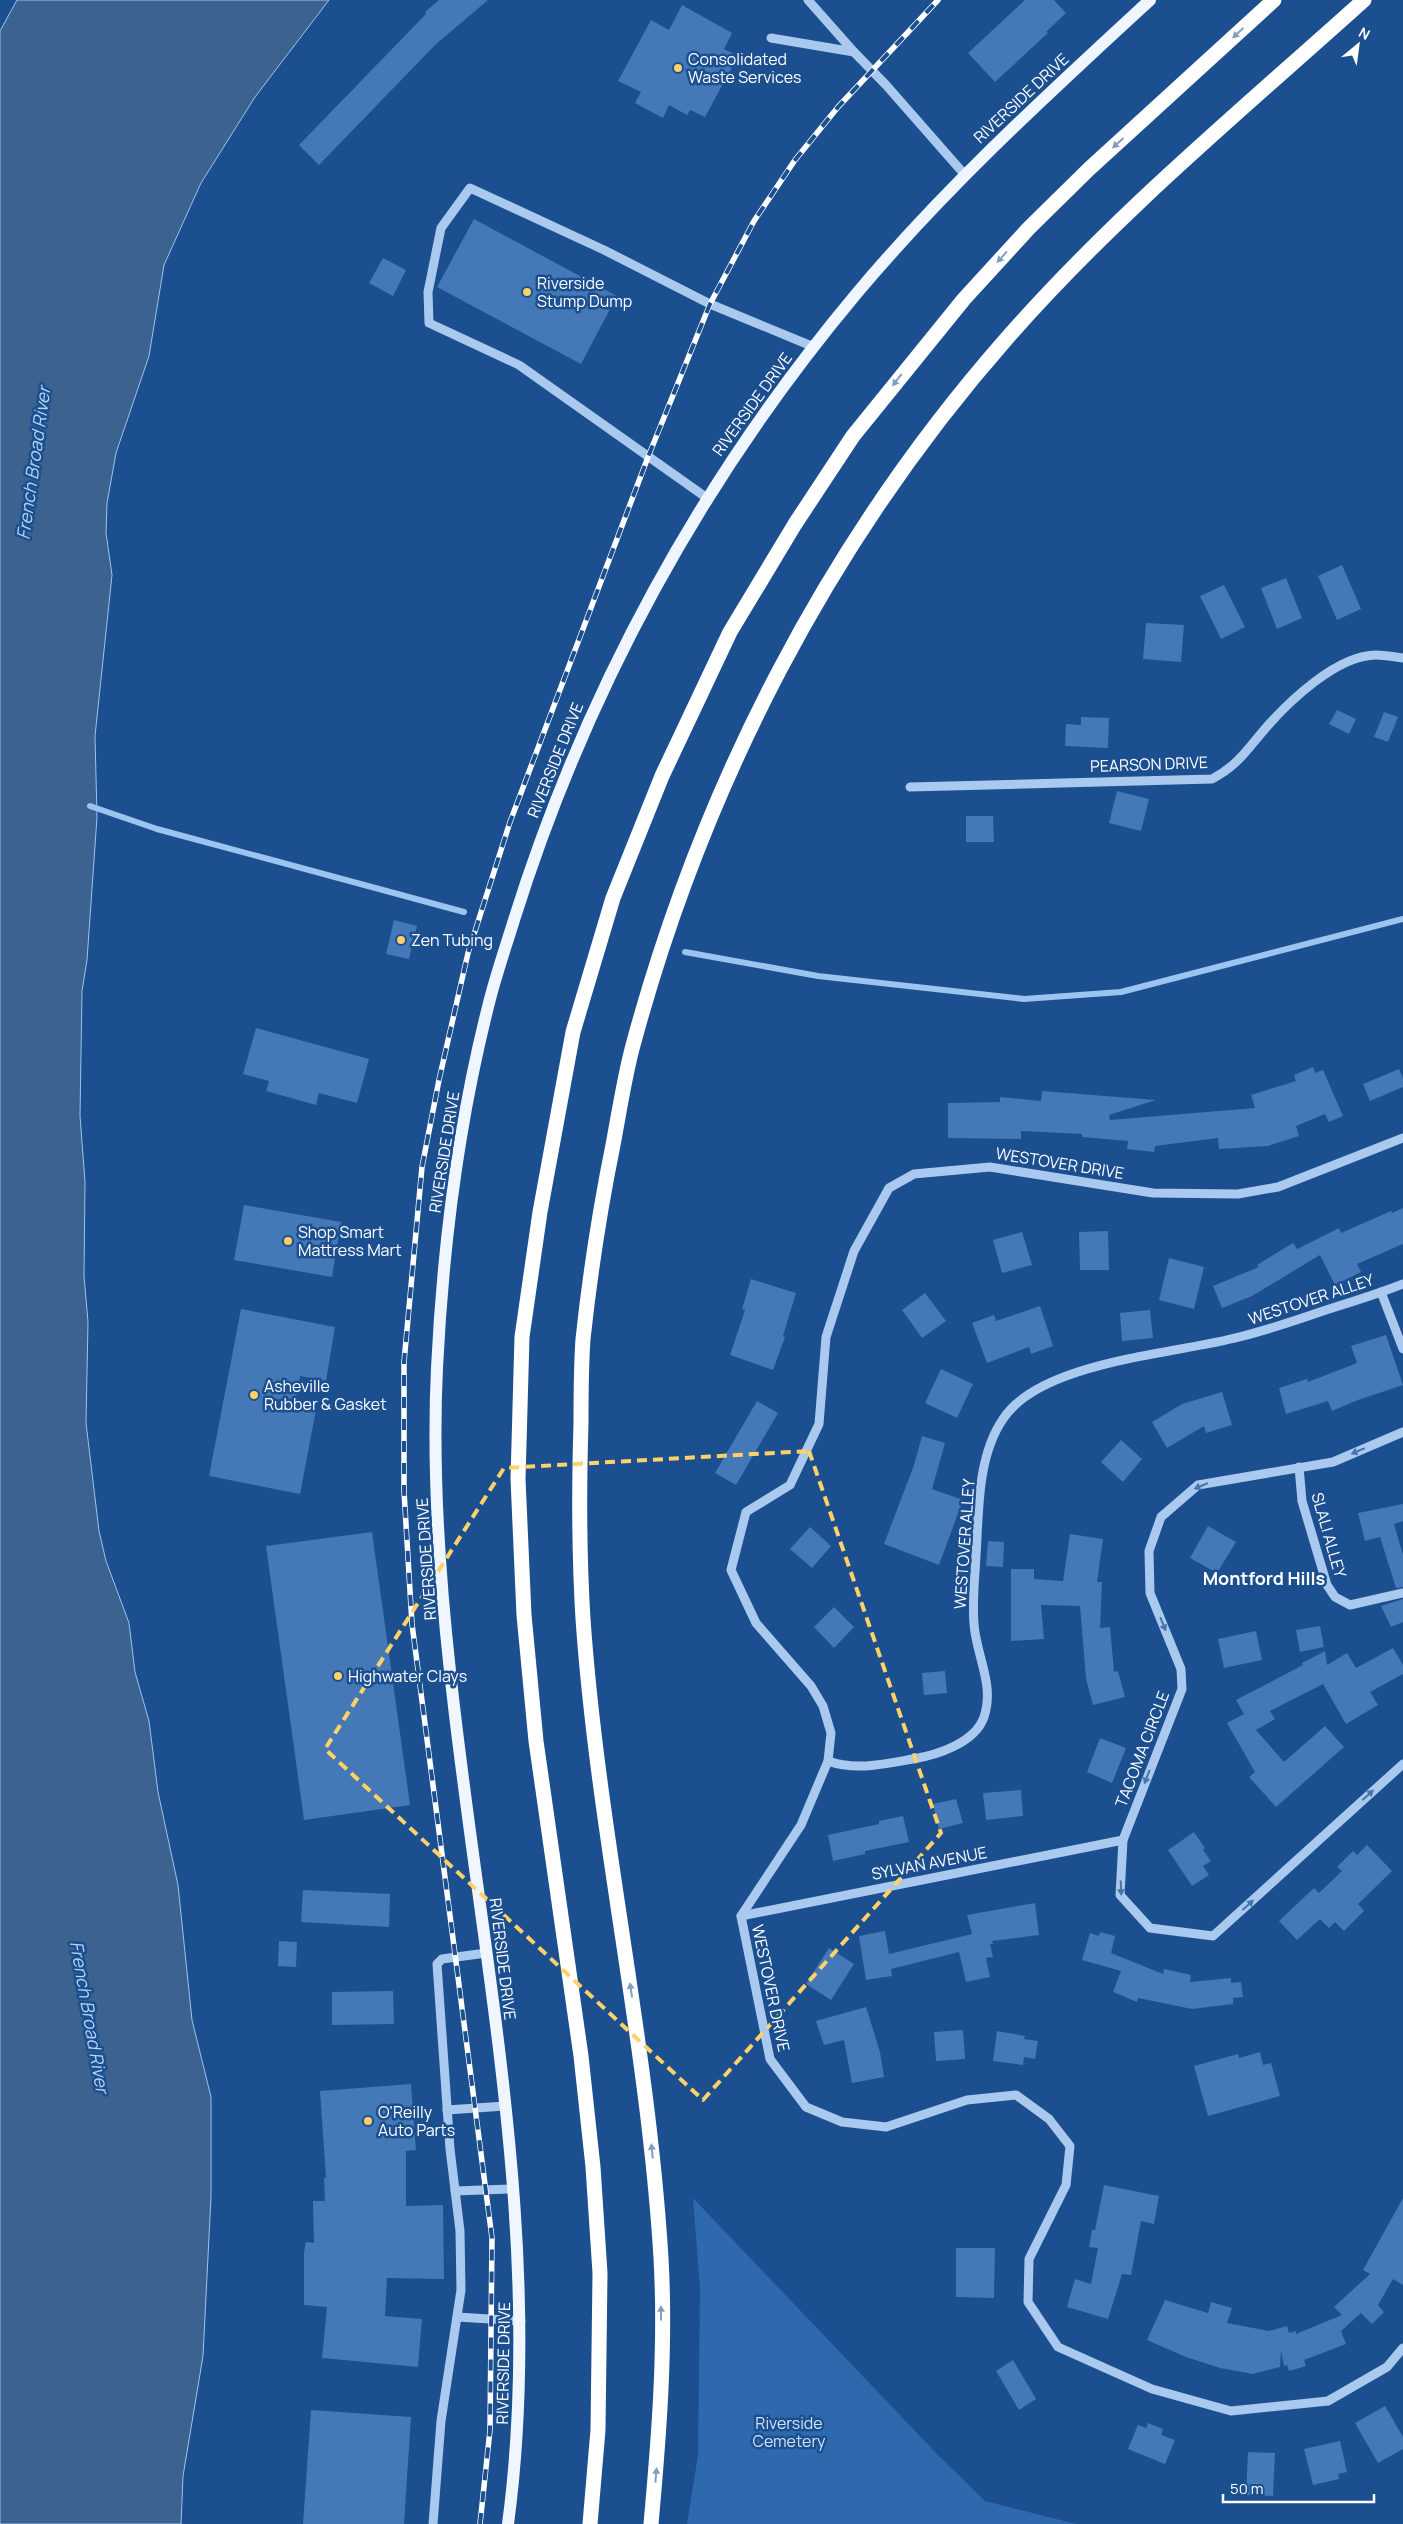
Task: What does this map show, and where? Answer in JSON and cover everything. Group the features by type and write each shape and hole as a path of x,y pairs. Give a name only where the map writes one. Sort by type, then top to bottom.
{"highway":[{"path":"590,2524 600,2365 599,2254 593,2167 581,2056 536,1741 524,1615 518,1479 522,1337 540,1212 573,1032 613,898 662,776 730,632 794,524 853,436 964,299 1029,228 1089,169 1274,0"},
{"path":"651,2524 659,2436 661,2265 654,2167 640,2048 593,1732 583,1613 579,1482 583,1344 597,1224 631,1054 670,921 714,805 778,669 842,561 898,475 1007,338 1067,274 1129,212 1364,0"}],"main road":[{"name":"RIVERSIDE DRIVE","path":"508,2524 521,2384 521,2296 505,2106 450,1674 441,1575 436,1373 453,1187 490,998 549,816 577,746 637,620 707,498 743,441 814,347 914,228 965,175 1150,0"}],"street":[{"path":"808,0 965,175"},
{"path":"771,38 854,52"},
{"path":"707,498 519,365 429,322 428,292 441,228 470,188 604,250 710,304 814,347"},
{"name":"PEARSON DRIVE","path":"910,787 1212,779 1231,770 1286,704 1309,686 1346,663 1375,655 1403,658"},
{"name":"WESTOVER DRIVE","path":"1403,1138 1278,1187 1238,1194 1153,1193 990,1166 914,1174 889,1188 854,1251 826,1337 819,1424 790,1485 746,1512 731,1570 756,1623 811,1686 823,1706 831,1733 828,1761 800,1825 741,1916 770,2059 806,2108 842,2122 886,2127 967,2100 1016,2095 1048,2119 1070,2146 1066,2185 1029,2259 1028,2302 1058,2347 1152,2389 1231,2411 1328,2401 1388,2367 1403,2348"},
{"name":"WESTOVER ALLEY","path":"828,1761 845,1766 859,1766 918,1758 948,1749 968,1738 984,1719 988,1703 987,1681 974,1624 981,1488 986,1464 997,1430 1002,1420 1015,1405 1042,1388 1074,1373 1114,1362 1239,1338 1403,1284"},
{"path":"1381,1292 1403,1349"},
{"name":"TACOMA CIRCLE","path":"1403,1432 1334,1462 1198,1484 1161,1518 1149,1551 1150,1593 1181,1669 1182,1689 1123,1840 1120,1895 1150,1928 1213,1936 1403,1764"},
{"name":"SLALI ALLEY","path":"1299,1467 1302,1501 1314,1546 1327,1585 1335,1598 1350,1606 1403,1593"},
{"name":"SYLVAN AVENUE","path":"741,1916 1123,1840"},
{"path":"433,2524 441,2420 461,2290 460,2231 447,2110 438,1964 442,1959 486,1953"},
{"path":"447,2110 505,2106"},
{"path":"455,2191 512,2188"},
{"path":"457,2317 520,2321"}],"highlighted area":[{"path":"809,1451 941,1833 703,2100 325,1749 504,1468"}],"green space":[{"name":"Riverside Cemetery","path":"693,2198 937,2454 985,2501 1076,2524 687,2524 698,2455 700,2289"}],"water":[{"name":"French Broad River","path":"17,0 329,0 255,97 201,183 164,265 149,356 116,453 107,503 106,533 112,575 95,736 97,817 87,960 82,991 80,1116 85,1182 84,1276 88,1322 86,1423 99,1531 106,1561 129,1623 135,1672 149,1721 158,1792 178,1885 192,2020 211,2097 211,2197 203,2356 183,2476 181,2524 0,2524 0,31"}],"building":[{"path":"439,0 488,0 435,45 319,165 299,145 426,14 425,12"},
{"path":"1025,0 1054,0 1066,13 1046,32 1048,33 995,82 968,53"},
{"name":"Consolidated Waste Services","path":"682,5 732,33 724,49 738,56 705,117 690,110 687,115 669,105 663,118 635,103 641,92 618,81 651,20 669,30"},
{"name":"Riverside Stump Dump","path":"474,219 617,296 581,364 437,287"},
{"path":"383,258 406,270 393,296 369,283"},
{"path":"1342,565 1361,609 1337,620 1318,576"},
{"path":"1286,578 1302,618 1277,629 1261,588"},
{"path":"1224,585 1245,627 1221,639 1200,596"},
{"path":"1146,623 1184,625 1181,662 1143,659"},
{"path":"1337,710 1356,719 1349,734 1329,724"},
{"path":"1384,712 1398,717 1388,742 1374,737"},
{"path":"1081,717 1109,718 1108,748 1065,746 1066,724 1081,725"},
{"path":"1117,791 1149,799 1141,831 1109,823"},
{"path":"966,816 993,816 994,842 966,842"},
{"name":"Zen Tubing","path":"394,920 417,926 409,959 386,954"},
{"path":"256,1028 369,1059 357,1103 319,1093 316,1105 266,1091 269,1081 243,1074"},
{"path":"1313,1067 1315,1073 1323,1070 1343,1116 1329,1122 1325,1114 1296,1126 1299,1136 1268,1146 1219,1149 1218,1138 1155,1146 1154,1152 1127,1149 1128,1141 1082,1137 1082,1134 1021,1131 1021,1139 948,1138 948,1103 1000,1102 1000,1097 1041,1101 1042,1091 1156,1100 1109,1115 1110,1120 1255,1108 1251,1095 1296,1081 1294,1075"},
{"path":"1399,1069 1403,1079 1403,1087 1370,1101 1363,1084"},
{"name":"Shop Smart Mattress Mart","path":"244,1205 341,1222 332,1277 234,1260"},
{"path":"1403,1208 1403,1244 1357,1264 1361,1272 1335,1285 1320,1255 1252,1296 1222,1308 1213,1286 1259,1267 1257,1265 1293,1243 1297,1249 1339,1228 1341,1233 1391,1211 1392,1213"},
{"path":"1108,1231 1109,1270 1080,1270 1079,1232"},
{"path":"1022,1232 1032,1265 1002,1273 993,1240"},
{"path":"1169,1258 1204,1267 1194,1309 1159,1300"},
{"path":"751,1279 796,1293 783,1336 785,1337 773,1370 730,1355 745,1310 742,1309"},
{"path":"925,1293 946,1321 922,1338 902,1310"},
{"path":"1040,1306 1053,1346 1031,1354 1029,1347 987,1363 972,1323 994,1315 996,1321"},
{"name":"Asheville Rubber & Gasket","path":"241,1309 335,1327 326,1381 300,1376 295,1407 316,1410 300,1494 209,1476"},
{"path":"1150,1310 1153,1338 1122,1341 1120,1313"},
{"path":"1386,1335 1403,1385 1332,1411 1328,1401 1286,1414 1279,1388 1307,1379 1308,1382 1357,1363 1351,1346"},
{"path":"941,1369 973,1384 957,1418 925,1403"},
{"path":"1222,1392 1232,1425 1206,1433 1204,1426 1167,1448 1152,1422 1182,1404"},
{"path":"757,1401 778,1413 736,1485 715,1473"},
{"path":"922,1436 945,1443 932,1489 963,1500 939,1565 884,1544 914,1465"},
{"path":"1121,1440 1142,1459 1123,1482 1101,1462"},
{"path":"1403,1504 1403,1521 1394,1524 1403,1555 1403,1587 1396,1588 1380,1537 1365,1541 1358,1513"},
{"path":"1208,1526 1236,1542 1217,1573 1190,1558"},
{"path":"810,1527 831,1546 812,1568 790,1549"},
{"name":"Highwater Clays","path":"372,1532 410,1805 304,1820 266,1546"},
{"path":"1070,1534 1103,1539 1097,1582 1102,1582 1100,1628 1110,1627 1114,1672 1118,1671 1125,1697 1093,1705 1086,1679 1080,1606 1041,1605 1044,1639 1011,1641 1011,1569 1034,1569 1034,1579 1063,1581"},
{"path":"988,1541 1004,1542 1003,1567 986,1566"},
{"path":"1403,1599 1403,1622 1391,1627 1381,1606"},
{"path":"834,1607 854,1627 834,1648 814,1627"},
{"path":"1320,1626 1324,1647 1300,1652 1296,1630"},
{"path":"1256,1631 1262,1660 1224,1668 1218,1639"},
{"path":"1393,1648 1403,1665 1403,1674 1370,1692 1378,1705 1346,1724 1323,1684 1270,1711 1275,1719 1256,1730 1284,1762 1325,1726 1344,1747 1276,1807 1249,1777 1255,1772 1227,1723 1244,1714 1236,1700 1303,1665 1302,1663 1325,1651 1327,1665 1347,1653 1356,1668"},
{"path":"945,1671 947,1693 924,1695 922,1673"},
{"path":"1100,1738 1126,1748 1112,1783 1087,1772"},
{"path":"1021,1790 1023,1816 986,1820 983,1793"},
{"path":"956,1799 963,1823 939,1829 933,1804"},
{"path":"903,1816 909,1842 865,1851 865,1854 833,1861 828,1835 879,1824 879,1821"},
{"path":"1194,1832 1211,1861 1203,1866 1209,1875 1192,1886 1168,1850"},
{"path":"1367,1845 1392,1871 1358,1904 1364,1911 1344,1931 1335,1922 1329,1928 1320,1919 1297,1940 1279,1921 1314,1888 1319,1893 1342,1871 1337,1867 1353,1851 1357,1855"},
{"path":"303,1890 390,1894 389,1927 301,1922"},
{"path":"1035,1903 1039,1935 992,1941 993,1944 990,1944 993,1957 986,1958 990,1977 966,1982 959,1952 891,1969 892,1976 866,1980 859,1936 885,1931 889,1954 972,1934 967,1915"},
{"path":"1100,1932 1115,1936 1111,1953 1163,1974 1164,1969 1191,1975 1190,1982 1231,1978 1231,1983 1241,1982 1243,1997 1233,1998 1233,2004 1192,2009 1138,1998 1137,2002 1113,1992 1121,1971 1082,1960 1090,1933 1099,1936"},
{"path":"279,1941 297,1942 296,1967 278,1966"},
{"path":"829,1948 854,1964 831,2000 806,1984"},
{"path":"393,1991 394,2024 332,2025 332,1992"},
{"path":"866,2007 880,2052 884,2077 852,2083 844,2040 824,2045 816,2021"},
{"path":"963,2030 965,2059 936,2061 934,2032"},
{"path":"997,2031 1025,2036 1024,2039 1038,2041 1035,2059 1024,2057 1023,2065 993,2061"},
{"path":"1260,2052 1263,2065 1271,2063 1280,2096 1208,2116 1194,2066 1238,2054 1239,2058"},
{"path":"411,2084 416,2150 406,2151 406,2206 443,2205 444,2279 387,2278 385,2316 422,2319 418,2367 322,2358 327,2307 304,2305 304,2252 306,2242 314,2243 313,2201 325,2201 324,2178 326,2178 320,2091"},
{"path":"1104,2185 1159,2196 1154,2224 1141,2221 1131,2275 1122,2274 1108,2319 1067,2307 1075,2279 1091,2284 1098,2248 1089,2247 1092,2230 1095,2230"},
{"path":"1403,2198 1403,2285 1393,2279 1378,2305 1384,2312 1372,2324 1361,2313 1341,2331 1346,2344 1304,2360 1306,2366 1289,2371 1287,2365 1284,2366 1281,2351 1280,2367 1253,2374 1220,2368 1186,2357 1147,2340 1165,2300 1208,2313 1211,2302 1232,2308 1227,2323 1269,2331 1287,2326 1289,2333 1296,2331 1296,2334 1342,2315 1334,2307 1370,2274 1363,2270"},
{"path":"956,2248 995,2248 994,2298 956,2297"},
{"path":"1013,2360 1036,2399 1019,2410 996,2371"},
{"path":"1385,2406 1403,2437 1403,2449 1378,2463 1355,2423"},
{"path":"311,2410 411,2417 404,2524 303,2524"},
{"path":"1148,2423 1163,2429 1161,2435 1175,2440 1165,2464 1128,2449 1138,2425 1146,2428"},
{"path":"1340,2441 1347,2472 1338,2474 1339,2479 1313,2485 1304,2449"},
{"path":"1248,2452 1275,2453 1273,2496 1246,2495"}],"waterway":[{"path":"90,806 157,829 464,912"},
{"path":"685,952 818,976 1024,999 1121,992 1403,919"}],"railway":[{"path":"480,2524 490,2430 492,2238 412,1624 404,1491 404,1362 422,1167 439,1080 468,953 510,822 648,457 710,304 754,221 795,160 838,107 938,0"}],"place":[{"name":"Consolidated Waste Services","path":"678,68"},
{"name":"Riverside Stump Dump","path":"527,292"},
{"name":"Zen Tubing","path":"401,940"},
{"name":"Shop Smart Mattress Mart","path":"288,1241"},
{"name":"Asheville Rubber & Gasket","path":"254,1395"},
{"name":"Highwater Clays","path":"338,1676"},
{"name":"O'Reilly Auto Parts","path":"368,2121"}],"district":[{"name":"Montford Hills","path":"1264,1579"}]}
